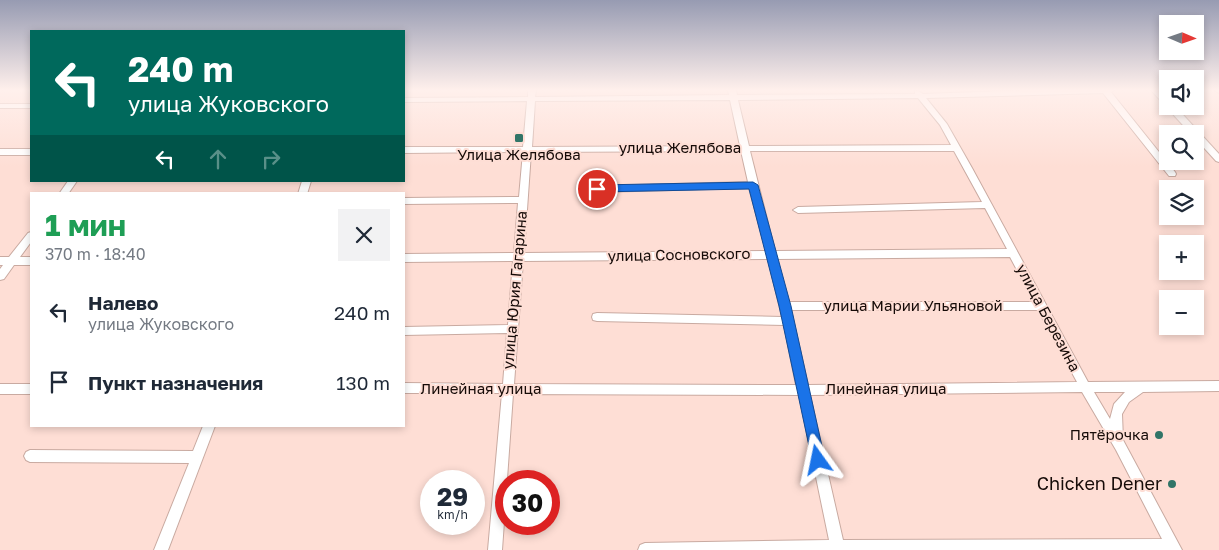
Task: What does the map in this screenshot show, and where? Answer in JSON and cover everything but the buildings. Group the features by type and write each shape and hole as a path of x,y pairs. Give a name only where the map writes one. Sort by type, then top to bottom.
{"street":[{"name":"улица Юрия Гагарина","path":"494,550 530,116"},
{"path":"738,116 753,185 785,306 838,548"},
{"name":"улица Березина","path":"936,116 943,124 988,205 1174,548"},
{"path":"1125,116 1172,174"},
{"path":"1179,116 1219,159"},
{"name":"улица Желябова","path":"405,150 956,148"},
{"path":"0,152 30,152"},
{"path":"597,189 753,185"},
{"path":"405,201 523,200"},
{"path":"798,210 988,205"},
{"path":"0,276 30,237"},
{"name":"улица Сосновского","path":"405,258 1014,253"},
{"path":"0,261 30,261"},
{"name":"улица Марии Ульяновой","path":"785,306 1042,306"},
{"path":"597,317 788,321"},
{"path":"405,331 513,329"},
{"name":"Линейная улица","path":"405,388 803,390 1219,386"},
{"path":"1120,446 1114,420 1116,407 1139,388"},
{"path":"0,389 30,389"},
{"path":"161,550 209,427"},
{"path":"30,456 196,458"},
{"path":"645,550 1174,548"}],"place":[{"name":"Улица Желябова","path":"519,138"},
{"name":"Пятёрочка","path":"1159,435"},
{"name":"Chicken Dener","path":"1172,484"}],"route":[{"path":"597,189 753,185 785,306 818,460"}]}
